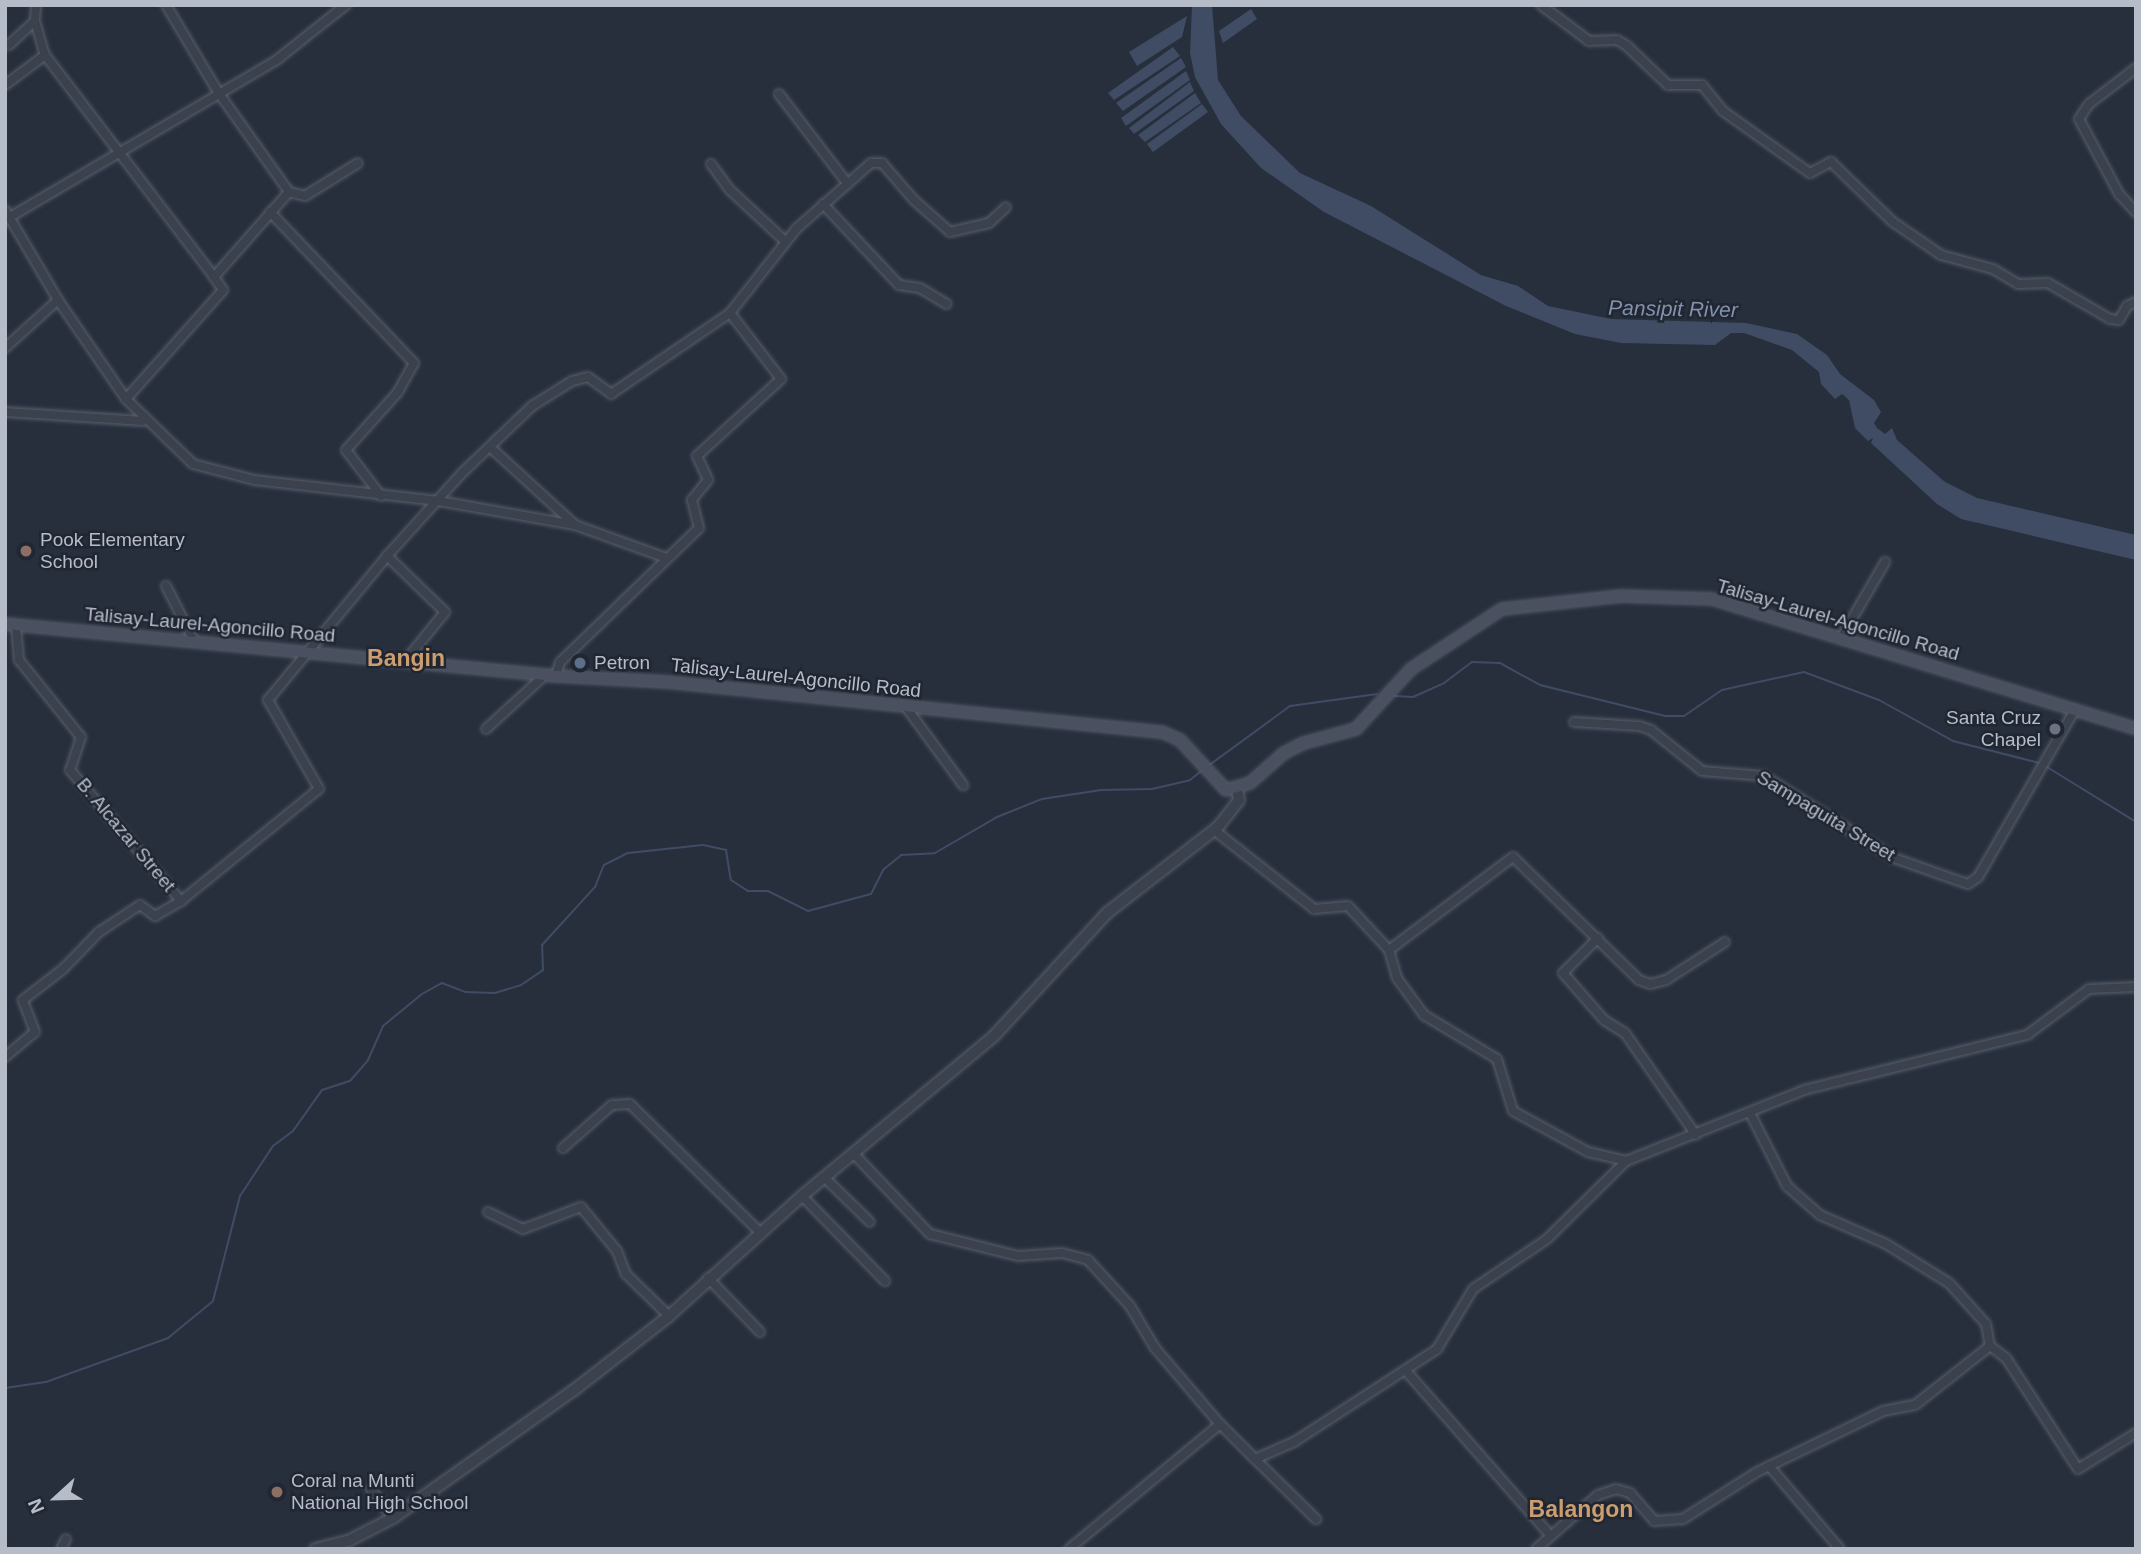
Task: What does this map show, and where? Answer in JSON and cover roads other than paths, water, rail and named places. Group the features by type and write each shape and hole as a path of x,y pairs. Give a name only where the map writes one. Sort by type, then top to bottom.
{"main road":[{"name":"Talisay-Laurel-Agoncillo Road","path":"11,625 311,651 550,676 667,682 1163,732 1180,740 1212,779 1226,790 1237,789 1304,743 1356,729 1411,669 1502,608 1621,596 1712,599 2136,729"}],"street":[{"path":"36,5 35,21 45,55 115,153 223,290 126,399"},
{"path":"166,5 218,92 289,192 305,196 358,163"},
{"path":"346,5 278,59 7,216 58,300 126,399 143,421 193,464 222,474 381,496 439,501 575,524 664,557"},
{"path":"1541,5 1589,41 1617,40 1627,46 1668,85 1702,85 1723,111 1810,173 1831,162 1893,222 1941,255 1993,269 2018,284 2048,283 2110,318 2119,320 2127,306 2136,302"},
{"path":"9,45 35,21"},
{"path":"5,85 45,55"},
{"path":"2136,68 2089,104 2079,119 2119,194 2136,212"},
{"path":"779,94 847,183"},
{"path":"5,1056 35,1031 23,1000 63,969 99,932 140,905 155,916 181,901 319,789 268,700 387,556 532,406 572,381 588,377 611,394 730,313 786,242 823,204 871,163 883,163 914,200 950,232 989,223 1006,207"},
{"path":"711,164 730,190 786,242"},
{"path":"214,277 289,192"},
{"path":"823,204 899,285 920,288 947,304"},
{"path":"270,212 414,363 398,392 346,450 381,496"},
{"path":"5,348 58,300"},
{"path":"486,729 550,676 560,662 664,557 699,527 692,500 708,480 697,456 781,379 730,313"},
{"path":"5,412 143,421"},
{"path":"490,447 575,524"},
{"path":"387,556 445,612 406,660"},
{"path":"1841,638 1885,562"},
{"path":"166,586 194,641"},
{"name":"B. Alcazar Street","path":"11,625 19,660 81,737 70,770 181,901"},
{"path":"906,707 963,785"},
{"name":"Sampaguita Street","path":"1574,722 1639,726 1651,730 1702,771 1764,776 1894,858 1968,884 1978,877 2075,710"},
{"path":"315,1549 350,1540 393,1518 574,1390 669,1316 760,1232 994,1036 1107,913 1214,830 1239,800 1237,789"},
{"path":"1214,830 1314,909 1348,906 1389,950 1397,978 1424,1015 1497,1059 1513,1111 1588,1152 1626,1161"},
{"path":"1389,950 1513,857 1639,980 1650,984 1666,980 1725,942"},
{"path":"1598,938 1563,973 1604,1020 1625,1033 1696,1135"},
{"path":"1255,1459 1294,1442 1406,1371 1450,1335 1473,1289 1547,1239 1626,1161 1804,1090 2027,1035 2089,989 2136,987"},
{"path":"563,1148 612,1105 630,1104 760,1232"},
{"path":"1750,1113 1787,1186 1820,1215 1886,1244 1949,1283 1986,1324 1990,1346 2006,1359 2078,1469 2136,1433"},
{"path":"853,1153 930,1234 1018,1256 1062,1254 1087,1260 1129,1306 1156,1348 1220,1424 1317,1519"},
{"path":"824,1177 870,1222"},
{"path":"802,1196 885,1281"},
{"path":"488,1212 523,1229 581,1207 617,1251 626,1274 669,1316"},
{"path":"708,1279 760,1332"},
{"path":"1536,1549 1549,1534 1598,1495 1616,1489 1630,1493 1654,1521 1683,1519 1769,1466 1883,1411 1915,1405 1990,1346"},
{"path":"1406,1371 1549,1534"},
{"path":"1069,1549 1220,1424"},
{"path":"1769,1466 1840,1549"},
{"path":"371,1489 393,1518"},
{"path":"61,1549 66,1539"}],"water":[{"path":"1192,5 1212,5 1218,80 1241,116 1300,173 1371,206 1481,275 1518,286 1548,306 1611,319 1746,323 1797,334 1827,355 1840,374 1874,400 1881,412 1874,423 1877,428 1885,434 1892,428 1897,440 1945,482 1977,498 2136,535 2136,560 1961,519 1937,504 1871,443 1873,438 1868,441 1855,428 1849,400 1842,394 1835,399 1821,384 1819,372 1792,350 1744,333 1731,333 1715,345 1621,343 1575,334 1506,306 1324,212 1261,168 1221,124 1195,77 1190,53"},
{"path":"1251,9 1257,19 1223,43 1219,31"},
{"path":"1187,16 1182,37 1137,66 1129,52"},
{"path":"1173,47 1180,56 1114,100 1108,93"},
{"path":"1181,58 1186,67 1123,111 1116,103"},
{"path":"1186,71 1190,80 1126,126 1121,118"},
{"path":"1190,82 1194,91 1134,134 1129,128"},
{"path":"1195,93 1201,103 1145,142 1138,135"},
{"path":"1202,104 1208,112 1153,152 1147,144"}],"waterway":[{"path":"1395,696 1413,697 1444,683 1472,662 1500,663 1540,685 1665,716 1684,716 1722,690 1804,672 1879,700 1953,741 2039,763"},
{"path":"1208,766 1290,706 1377,694"},
{"path":"2047,767 2136,822"},
{"path":"5,1388 46,1382 168,1338 213,1301 240,1196 273,1146 293,1131 322,1090 350,1081 368,1060 383,1026 422,994 442,983 466,992 495,993 521,985 543,970 542,945 595,887 604,865 628,853 703,845 726,850 731,880 748,891 768,891 808,911 871,894 884,869 901,855 935,853 997,817 1042,799 1101,790 1152,789 1190,780 1201,771"}],"place":[{"name":"Pook Elementary School","path":"26,551"},
{"name":"Petron","path":"580,663"},
{"name":"Santa Cruz Chapel","path":"2055,729"},
{"name":"Coral na Munti National High School","path":"277,1492"}],"district":[{"name":"Bangin","path":"406,658"},
{"name":"Balangon","path":"1581,1509"}],"water label":[{"name":"Pansipit River","path":"1673,309"}]}
